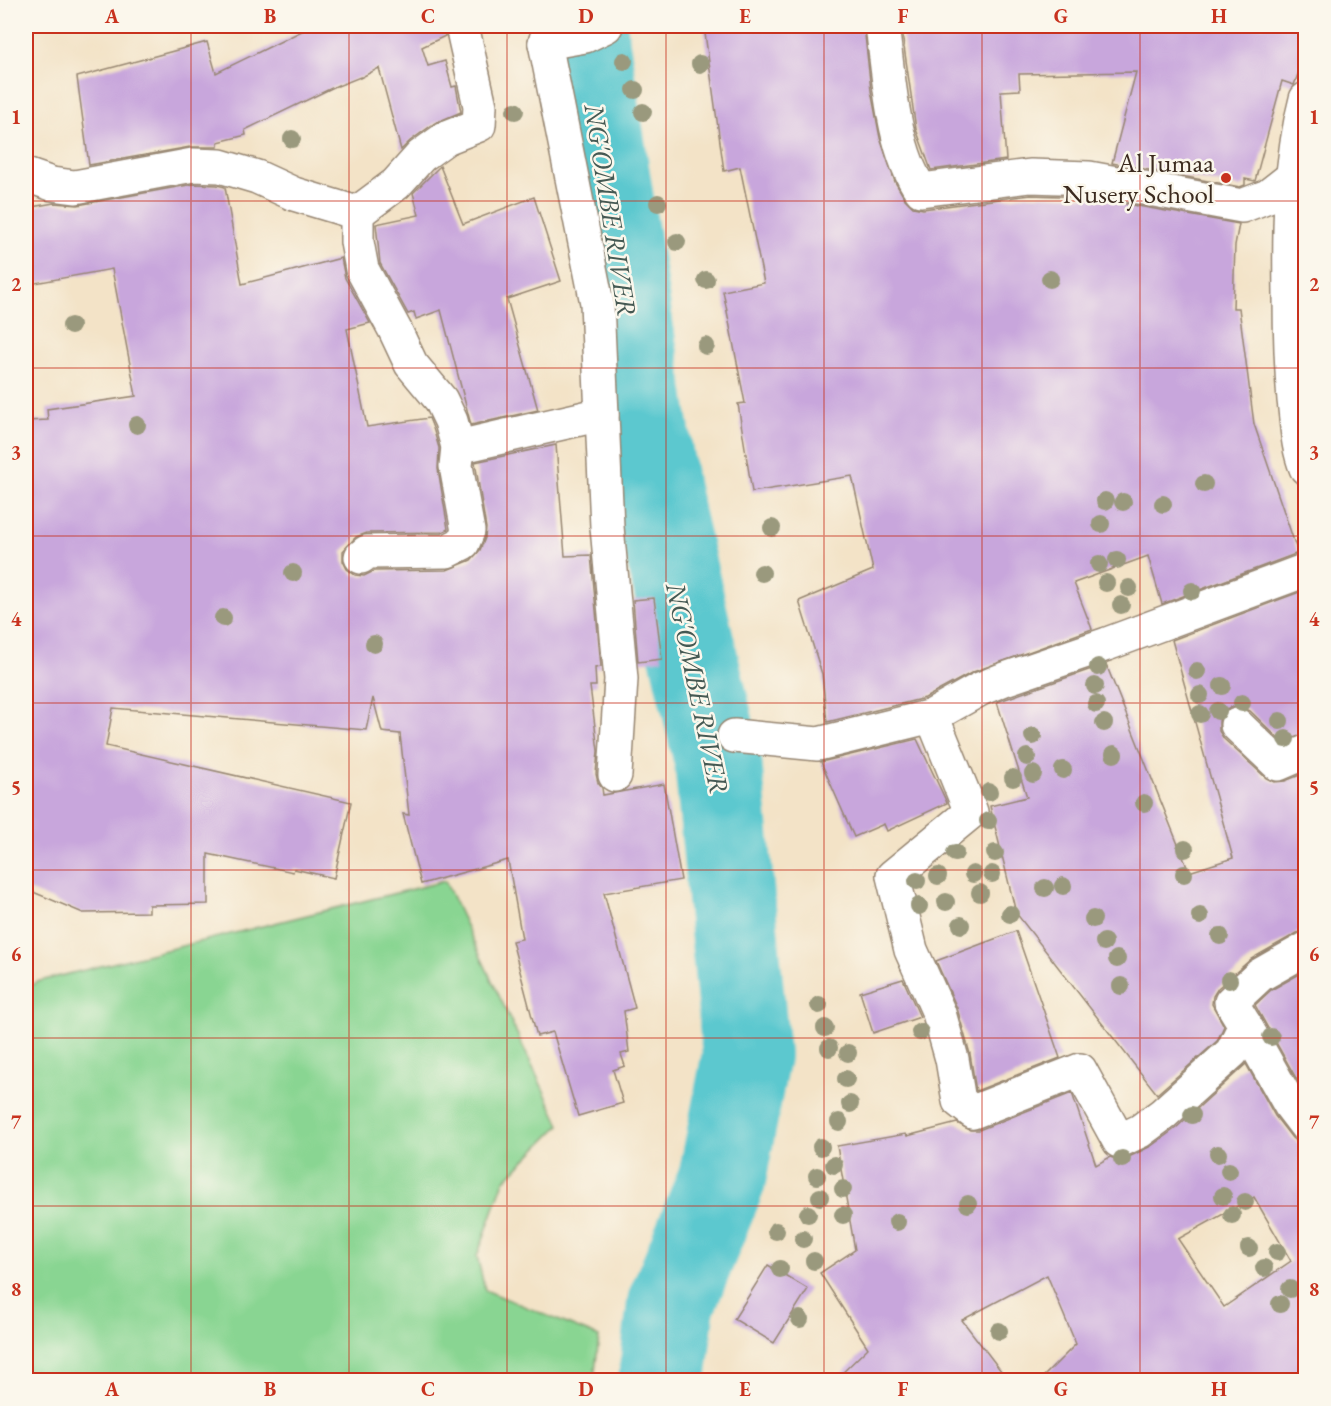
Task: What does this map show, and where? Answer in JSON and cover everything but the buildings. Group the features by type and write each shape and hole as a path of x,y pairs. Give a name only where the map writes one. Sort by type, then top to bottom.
{"street":[{"path":"357,213 396,184 421,156 446,138 479,125 480,106 462,26"},
{"path":"606,26 585,36 548,34 597,303 608,538 621,678 615,775"},
{"path":"882,26 900,142 911,175 921,190 1030,176 1089,178 1242,206 1268,196 1291,178"},
{"path":"1305,99 1298,127 1291,178 1289,269 1291,369 1300,453 1305,468"},
{"path":"26,174 52,184 75,187 193,165 220,166 257,177 294,194 357,213"},
{"path":"357,213 357,242 362,269 411,364 441,400 451,421 458,447 456,466 468,531 463,543 447,551 367,552 361,557"},
{"path":"458,447 602,414"},
{"path":"734,736 818,744 932,716 980,689 1002,680 1107,644 1305,570"},
{"path":"932,716 971,812 894,876 911,950 939,1013 952,1059 958,1101 974,1112 1080,1070 1119,1141 1140,1131 1163,1114 1232,1052 1245,1025"},
{"path":"1237,724 1278,765 1305,752"},
{"path":"1305,949 1260,975 1231,1002 1290,1106 1305,1126"}],"green space":[{"path":"445,881 560,1125 504,1181 477,1256 485,1290 599,1337 594,1380 26,1380 26,987 40,981"}],"waterway":[{"name":"NG'OMBE RIVER","path":"583,26 655,491 718,761 746,1055 722,1179 671,1304 662,1380"}],"place":[{"name":"Al Jumaa Nusery School","path":"1226,178"}]}
